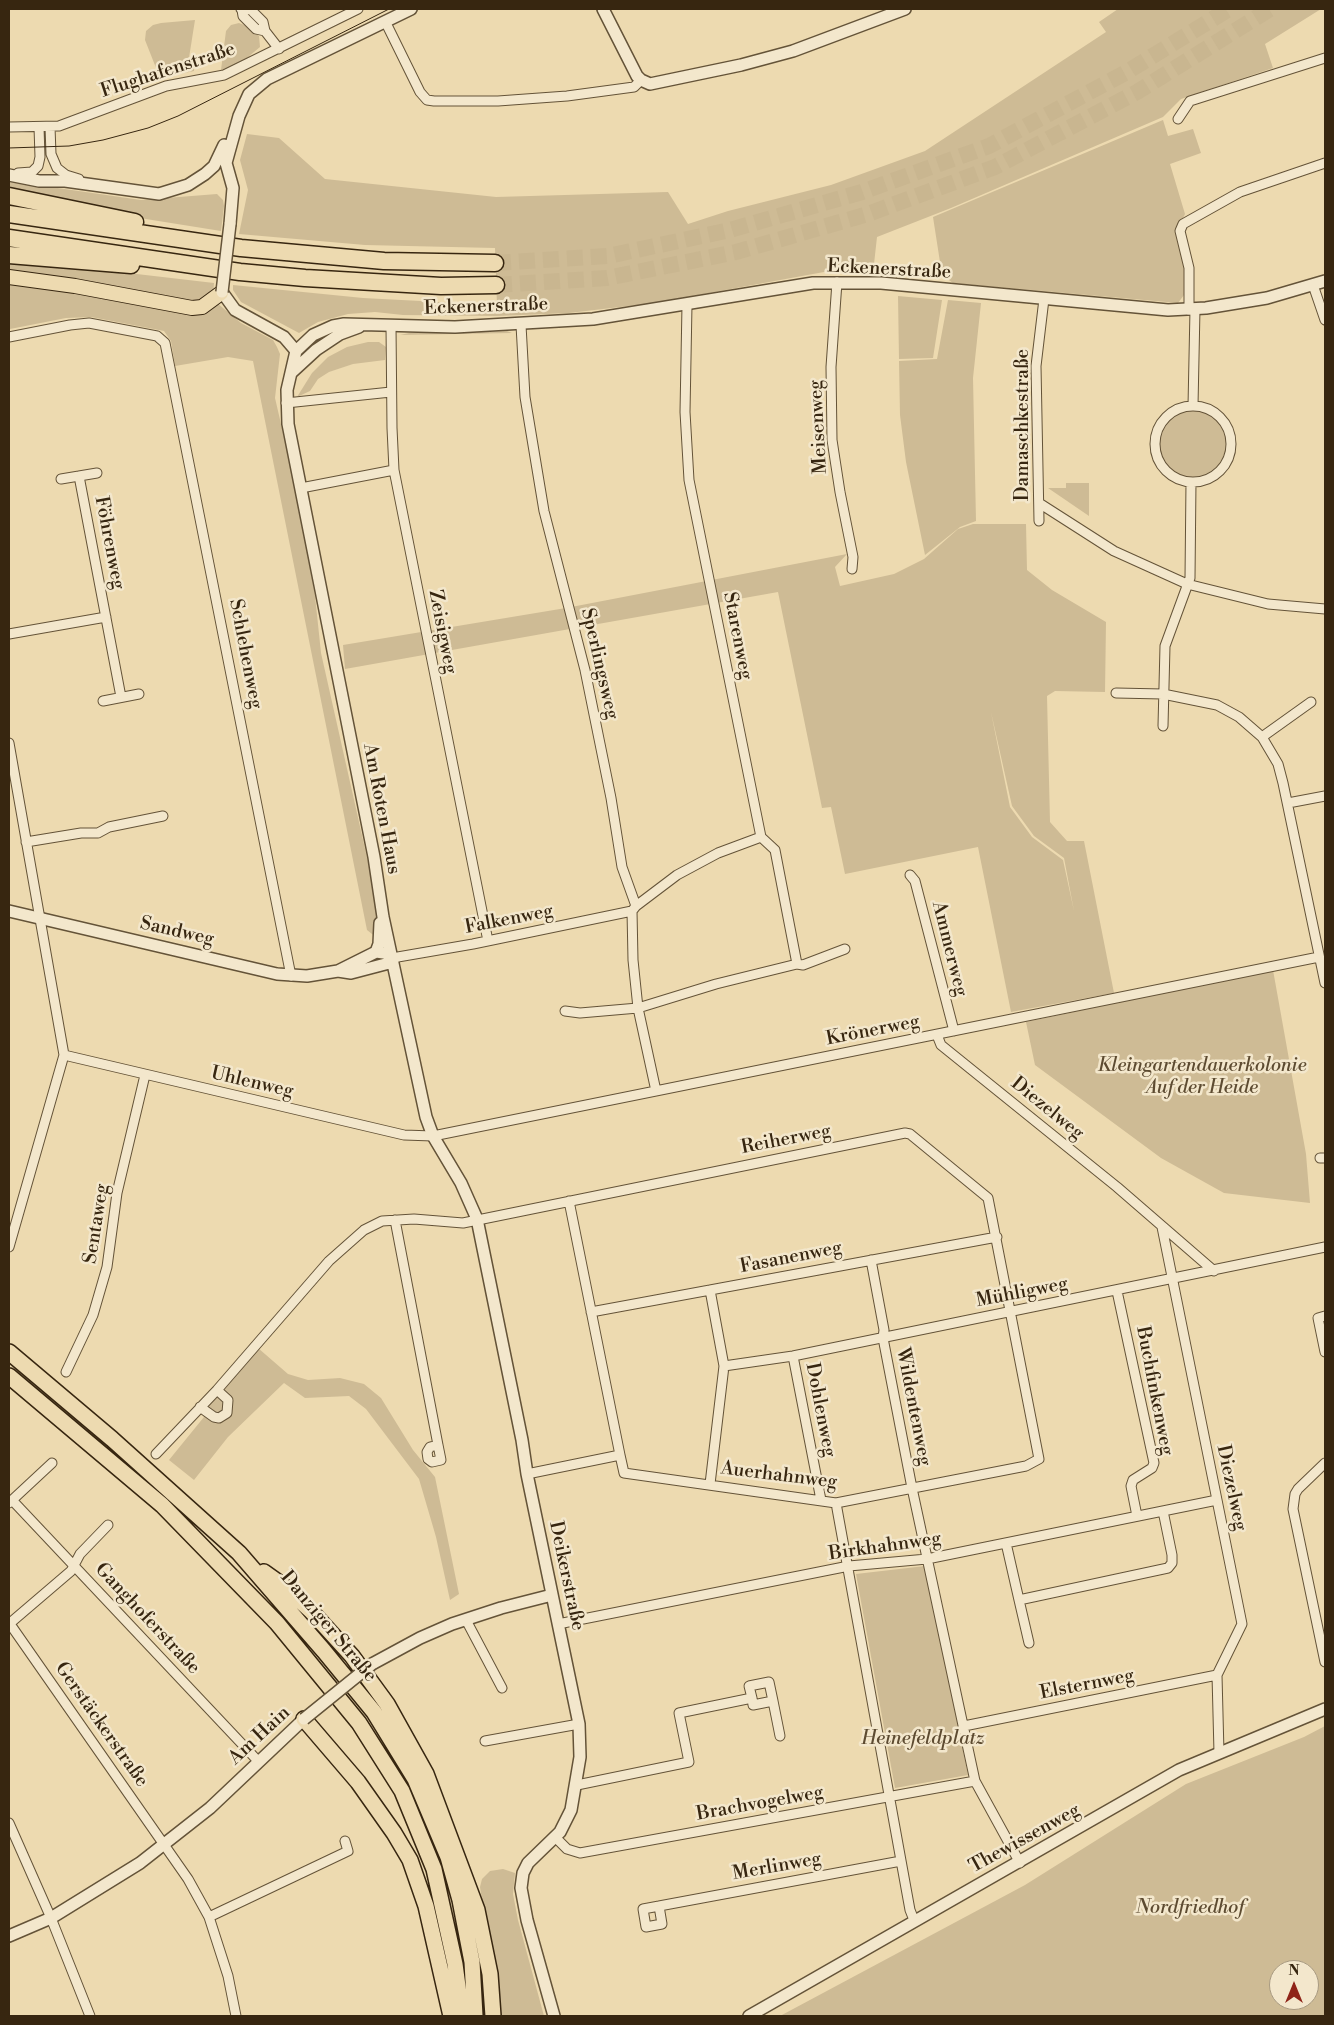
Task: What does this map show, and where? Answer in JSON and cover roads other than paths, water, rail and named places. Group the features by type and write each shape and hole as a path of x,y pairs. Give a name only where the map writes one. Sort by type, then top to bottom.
{"highway":[{"path":"9,196 146,224 250,239 268,250"},
{"path":"9,214 167,238 268,250 384,261 495,262"},
{"path":"9,238 240,272 356,282 441,286 496,285"},
{"path":"9,255 126,266 174,262"},
{"name":"Danziger Straße","path":"9,1352 112,1439 239,1554 324,1651 374,1712 415,1780 448,1856 460,1900 472,1962 475,2016"},
{"name":"Danziger Straße","path":"9,1376 162,1505 277,1623 316,1668 359,1724 402,1791 434,1869 455,1964 462,2016"},
{"path":"239,1554 285,1587 311,1611 346,1649 387,1704 426,1774 477,1910 490,1974 493,2016"},
{"path":"304,1719 358,1782 394,1833 410,1860 426,1906 451,2016"}],"main road":[{"path":"9,277 75,286 192,308 202,307 221,293"}],"street":[{"path":"241,9 243,16 256,29 265,31 279,49"},
{"name":"Flughafenstraße","path":"9,127 39,128 64,125 166,86 224,75 358,9"},
{"path":"296,352 284,337 235,310 221,293 233,196 227,157 244,103 257,86 411,9"},
{"path":"603,9 641,80 655,83 760,60 848,32 905,9"},
{"path":"385,21 420,92 428,100 498,101 567,96 634,87 641,80"},
{"path":"1178,119 1190,101 1325,58"},
{"path":"50,127 51,154 56,168 87,184"},
{"path":"9,174 32,172 38,166 40,157 39,128"},
{"path":"9,174 39,181 87,184 159,194 188,185 214,166 228,135 236,128"},
{"path":"1193,406 1192,310 1189,268 1180,231 1183,224 1240,192 1325,163"},
{"path":"214,166 221,167 228,173"},
{"name":"Eckenerstraße","path":"296,352 306,340 324,329 344,324 360,326 521,325 597,318 800,285 837,282 903,285 1044,299 1192,310 1266,298 1325,281"},
{"name":"Meisenweg","path":"837,282 832,368 832,440 853,557 852,569"},
{"path":"1313,285 1325,320"},
{"name":"Damaschkestraße","path":"1039,521 1036,366 1044,299"},
{"name":"Starenweg","path":"687,304 685,412 689,480 761,837 775,850 797,964"},
{"name":"Schlehenweg","path":"9,337 70,324 89,323 163,339 217,600 291,976"},
{"name":"Sperlingsweg","path":"521,325 525,397 544,511 585,670 611,798 622,866 634,908 633,960 638,1008 656,1092"},
{"name":"Eckenerstraße","path":"291,373 316,350 340,334 360,326"},
{"name":"Zeisigweg","path":"391,326 394,470 488,941"},
{"name":"Am Roten Haus","path":"296,352 286,403 374,857 383,917 426,1118 433,1136"},
{"path":"286,403 391,392"},
{"path":"1193,406 1214,412 1222,420 1231,440 1230,450 1221,470 1202,481 1191,482 1180,480 1169,474 1158,460 1154,443 1159,426 1170,413 1181,408 1193,406"},
{"path":"301,488 394,470"},
{"name":"Föhrenweg","path":"61,479 97,473"},
{"name":"Föhrenweg","path":"79,476 121,697"},
{"path":"1163,726 1165,646 1190,578 1191,482"},
{"path":"1039,503 1114,551 1187,584 1268,604 1325,608"},
{"name":"Föhrenweg","path":"9,634 106,617"},
{"path":"1116,693 1163,694 1201,701 1228,710 1262,737 1278,764 1288,803 1325,983"},
{"path":"103,701 139,694"},
{"path":"1262,737 1311,702"},
{"path":"9,743 64,1055 9,1247"},
{"path":"1288,803 1325,796"},
{"path":"26,842 81,833 98,833 109,827 163,816"},
{"name":"Falkenweg","path":"392,958 488,941 634,908 677,875 718,853 761,837"},
{"name":"Ammerweg","path":"910,875 915,881 954,1031"},
{"name":"Sandweg","path":"9,911 291,976 321,975 338,971 376,952"},
{"path":"383,917 379,924 379,944 376,952 392,958"},
{"path":"565,1011 570,1014 638,1008 716,984 797,964 803,965 844,949"},
{"name":"Krönerweg","path":"433,1136 1319,956"},
{"name":"Sandweg","path":"338,971 351,972 392,958"},
{"name":"Diezelweg","path":"936,1035 941,1045 1214,1271"},
{"name":"Uhlenweg","path":"64,1055 404,1135 433,1136"},
{"name":"Sentaweg","path":"66,1372 93,1315 107,1267 117,1193 145,1075"},
{"name":"Reiherweg","path":"156,1454 217,1390 329,1260 369,1227 382,1221 463,1223 905,1133 910,1134 988,1198 997,1237"},
{"name":"Deikerstraße","path":"433,1136 461,1182 477,1219 579,1724 580,1757 577,1785 568,1819 555,1837 528,1863 523,1873 521,1888 526,1920 554,2016"},
{"path":"527,1474 620,1455 569,1201"},
{"path":"395,1220 438,1445"},
{"name":"Diezelweg","path":"1162,1227 1242,1624 1217,1675 1219,1753"},
{"path":"997,1237 1011,1312"},
{"name":"Fasanenweg","path":"591,1312 997,1237"},
{"name":"Mühligweg","path":"724,1366 793,1356 1325,1248"},
{"name":"Wildentenweg","path":"871,1260 884,1330 883,1338 927,1559"},
{"path":"710,1290 724,1366 710,1484"},
{"name":"Buchfinkenweg","path":"1117,1291 1154,1463 1152,1468 1133,1480 1131,1486 1137,1516"},
{"name":"Auerhahnweg","path":"620,1455 624,1473 836,1503 1026,1466 1039,1459 1011,1312"},
{"path":"1325,1316 1318,1318 1325,1352"},
{"name":"Dohlenweg","path":"793,1356 821,1500"},
{"path":"200,1408 214,1417 223,1416 227,1413 228,1400 217,1390"},
{"path":"10,1501 52,1463"},
{"path":"1325,1463 1298,1489 1293,1501 1293,1509 1325,1662"},
{"name":"Birkhahnweg","path":"558,1624 849,1566 927,1559 1217,1500"},
{"name":"Ganghoferstraße","path":"10,1501 74,1565 258,1761"},
{"path":"836,1503 849,1566 910,1910 914,1920"},
{"path":"1019,1600 1168,1568 1172,1563 1172,1555 1163,1511"},
{"path":"9,1624 71,1571 80,1554 108,1525"},
{"path":"1006,1543 1028,1643"},
{"path":"927,1559 975,1781 1020,1863"},
{"name":"Am Hain","path":"9,1936 51,1918 113,1882 165,1844 210,1808 304,1719 372,1664 420,1638 466,1620 501,1608 552,1595"},
{"path":"466,1620 502,1688"},
{"name":"Gerstäckerstraße","path":"9,1624 188,1879 209,1917 228,1976 236,2016"},
{"name":"Elsternweg","path":"964,1726 1217,1675"},
{"path":"773,1701 753,1705 749,1686 769,1682 773,1701 780,1736"},
{"path":"577,1785 689,1762 679,1713 752,1698"},
{"name":"Thewissenweg","path":"749,2016 914,1920 1020,1863 1179,1770 1325,1709"},
{"path":"485,1741 579,1724"},
{"name":"Brachvogelweg","path":"555,1837 567,1849 580,1853 975,1781"},
{"path":"9,1823 51,1918 90,2016"},
{"path":"209,1917 348,1851 344,1842"},
{"name":"Merlinweg","path":"659,1906 901,1861"}],"tunnel":[{"path":"495,263 608,256 730,230 862,192 989,146 1125,73 1229,9"},
{"path":"496,285 607,278 736,252 868,214 995,167 1137,92 1270,9"}],"tram line":[{"path":"9,148 69,146 103,140 148,128 178,116 389,9"}],"park label":[{"name":"Kleingartendauerkolonie Auf der Heide","path":"1202,1077"},
{"name":"Heinefeldplatz","path":"923,1739"},
{"name":"Nordfriedhof","path":"1190,1908"}]}
